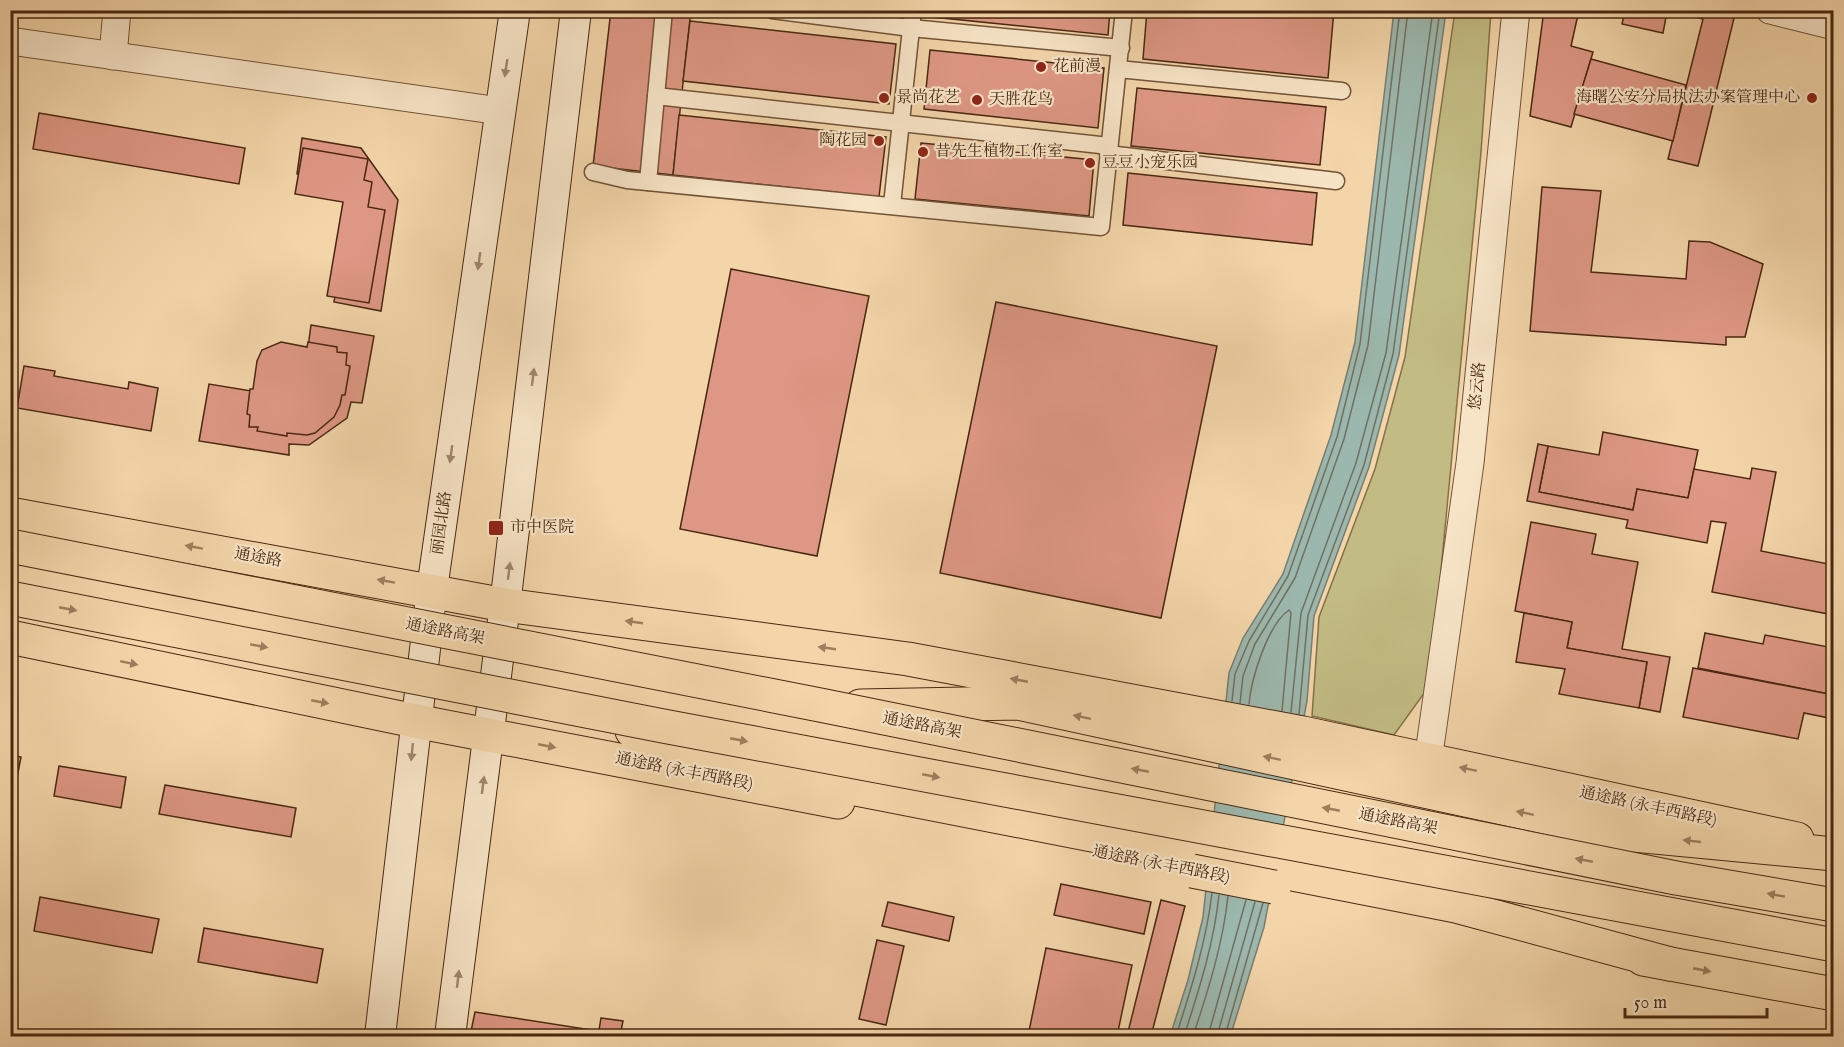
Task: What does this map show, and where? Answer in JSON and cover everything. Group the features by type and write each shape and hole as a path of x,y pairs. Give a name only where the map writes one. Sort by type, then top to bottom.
{"main road":[{"name":"丽园北路","path":"380,1036 432,589 515,10"},
{"path":"450,1036 505,605 576,10"},
{"name":"通途路","path":"10,513 432,589 505,605"},
{"name":"通途路高架","path":"10,546 825,706 1676,879 1833,905"},
{"path":"10,598 533,700 1833,945"},
{"name":"通途路 (永丰西路段)","path":"505,605 908,659 1303,733 1833,847"},
{"path":"10,637 489,734"},
{"path":"533,700 748,768 1456,906 1670,964"},
{"path":"825,706 1018,703 1623,834 1833,854"},
{"name":"通途路 (永丰西路段)","path":"489,734 1833,994"}],"street":[{"path":"113,56 117,10"},
{"path":"648,182 664,10"},
{"path":"772,10 911,28 1121,48"},
{"path":"892,205 913,10"},
{"path":"593,172 648,182 1101,227 1124,10"},
{"name":"悠云路","path":"1428,761 1470,463 1516,10"},
{"path":"1770,10 1833,26"},
{"path":"10,41 500,111"},
{"path":"1118,69 1342,91"},
{"path":"656,96 901,122 1336,181"}],"shaded area":[{"path":"1455,11 1491,11 1481,152 1430,685 1394,735 1312,716 1319,617 1375,469 1405,357"}],"water":[{"path":"1394,11 1446,11 1399,355 1369,467 1314,616 1307,701 1264,927 1231,1034 1230,1036 1170,1036 1188,980 1203,917 1229,673 1243,638 1283,574 1331,435 1355,342"}],"building":[{"path":"611,10 691,10 673,175 593,166"},
{"path":"933,10 1110,10 1108,35 932,17"},
{"path":"1147,10 1334,10 1328,78 1143,59"},
{"path":"1544,10 1579,10 1571,46 1593,52 1571,127 1530,116"},
{"path":"1625,10 1667,12 1663,33 1622,24"},
{"path":"1687,10 1736,10 1698,166 1668,159 1703,19 1686,15"},
{"path":"690,21 896,44 889,104 683,81"},
{"path":"930,50 1104,68 1098,128 924,109"},
{"path":"1591,59 1686,85 1673,141 1574,114"},
{"path":"1137,88 1326,107 1320,165 1131,146"},
{"path":"39,113 245,148 239,184 33,149"},
{"path":"679,115 886,137 879,197 673,175"},
{"path":"302,138 361,148 398,200 381,311 334,302 353,184 297,174"},
{"path":"921,143 1094,160 1089,216 915,199"},
{"path":"303,148 368,159 364,180 372,182 368,207 385,210 369,303 327,296 343,202 295,194"},
{"path":"1128,173 1317,193 1312,245 1123,225"},
{"path":"1542,187 1601,191 1591,272 1686,279 1689,241 1710,242 1763,264 1745,337 1726,337 1726,345 1530,331"},
{"path":"731,269 869,296 817,556 680,529"},
{"path":"996,302 1217,346 1161,618 940,573"},
{"path":"311,325 374,336 362,403 351,402 347,418 309,445 289,444 289,455 199,441 209,384 301,399"},
{"path":"281,342 307,347 308,342 337,347 337,352 347,353 346,365 350,366 345,395 342,395 334,417 315,433 307,435 287,433 287,436 257,431 258,427 249,427 250,415 247,414 250,389 253,389 257,361 262,350"},
{"path":"24,366 55,371 54,376 128,389 129,382 158,388 151,431 17,408"},
{"path":"1603,432 1698,450 1688,498 1637,489 1633,510 1539,492 1548,446 1599,455"},
{"path":"1538,444 1548,446 1539,492 1633,510 1637,489 1688,498 1694,469 1750,479 1752,468 1776,472 1761,551 1834,565 1834,615 1712,592 1726,523 1711,521 1707,543 1626,528 1628,520 1527,501"},
{"path":"1531,522 1596,534 1592,554 1638,562 1622,649 1670,657 1660,712 1639,708 1647,662 1567,648 1572,622 1515,611"},
{"path":"1524,613 1572,622 1567,648 1647,662 1639,708 1559,694 1565,669 1516,662"},
{"path":"1705,633 1763,644 1765,635 1834,648 1834,695 1698,668"},
{"path":"1693,668 1834,695 1834,719 1804,713 1798,739 1683,717"},
{"path":"10,755 21,757 15,788 10,787"},
{"path":"59,766 126,777 121,808 54,796"},
{"path":"165,785 296,808 291,837 159,814"},
{"path":"1061,884 1151,902 1144,934 1054,915"},
{"path":"40,897 159,919 152,953 34,931"},
{"path":"1161,900 1185,906 1151,1036 1127,1036"},
{"path":"888,902 954,917 949,941 882,926"},
{"path":"204,928 323,949 317,983 198,962"},
{"path":"877,940 904,946 886,1025 859,1019"},
{"path":"1046,948 1132,965 1117,1036 1028,1036"},
{"path":"475,1012 592,1030 590,1036 470,1036"},
{"path":"601,1018 623,1021 620,1036 598,1036"},
{"path":"1555,1030 1588,1036 1554,1036"},
{"path":"858,1032 879,1036 857,1036"}],"place":[{"name":"花前漫","path":"1041,67"},
{"name":"景尚花艺","path":"884,98"},
{"name":"海曙公安分局执法办案管理中心","path":"1812,98"},
{"name":"天胜花鸟","path":"977,100"},
{"name":"陶花园","path":"879,141"},
{"name":"昔先生植物工作室","path":"923,152"},
{"name":"豆豆小宠乐园","path":"1090,163"},
{"name":"市中医院","path":"496,528"}]}
